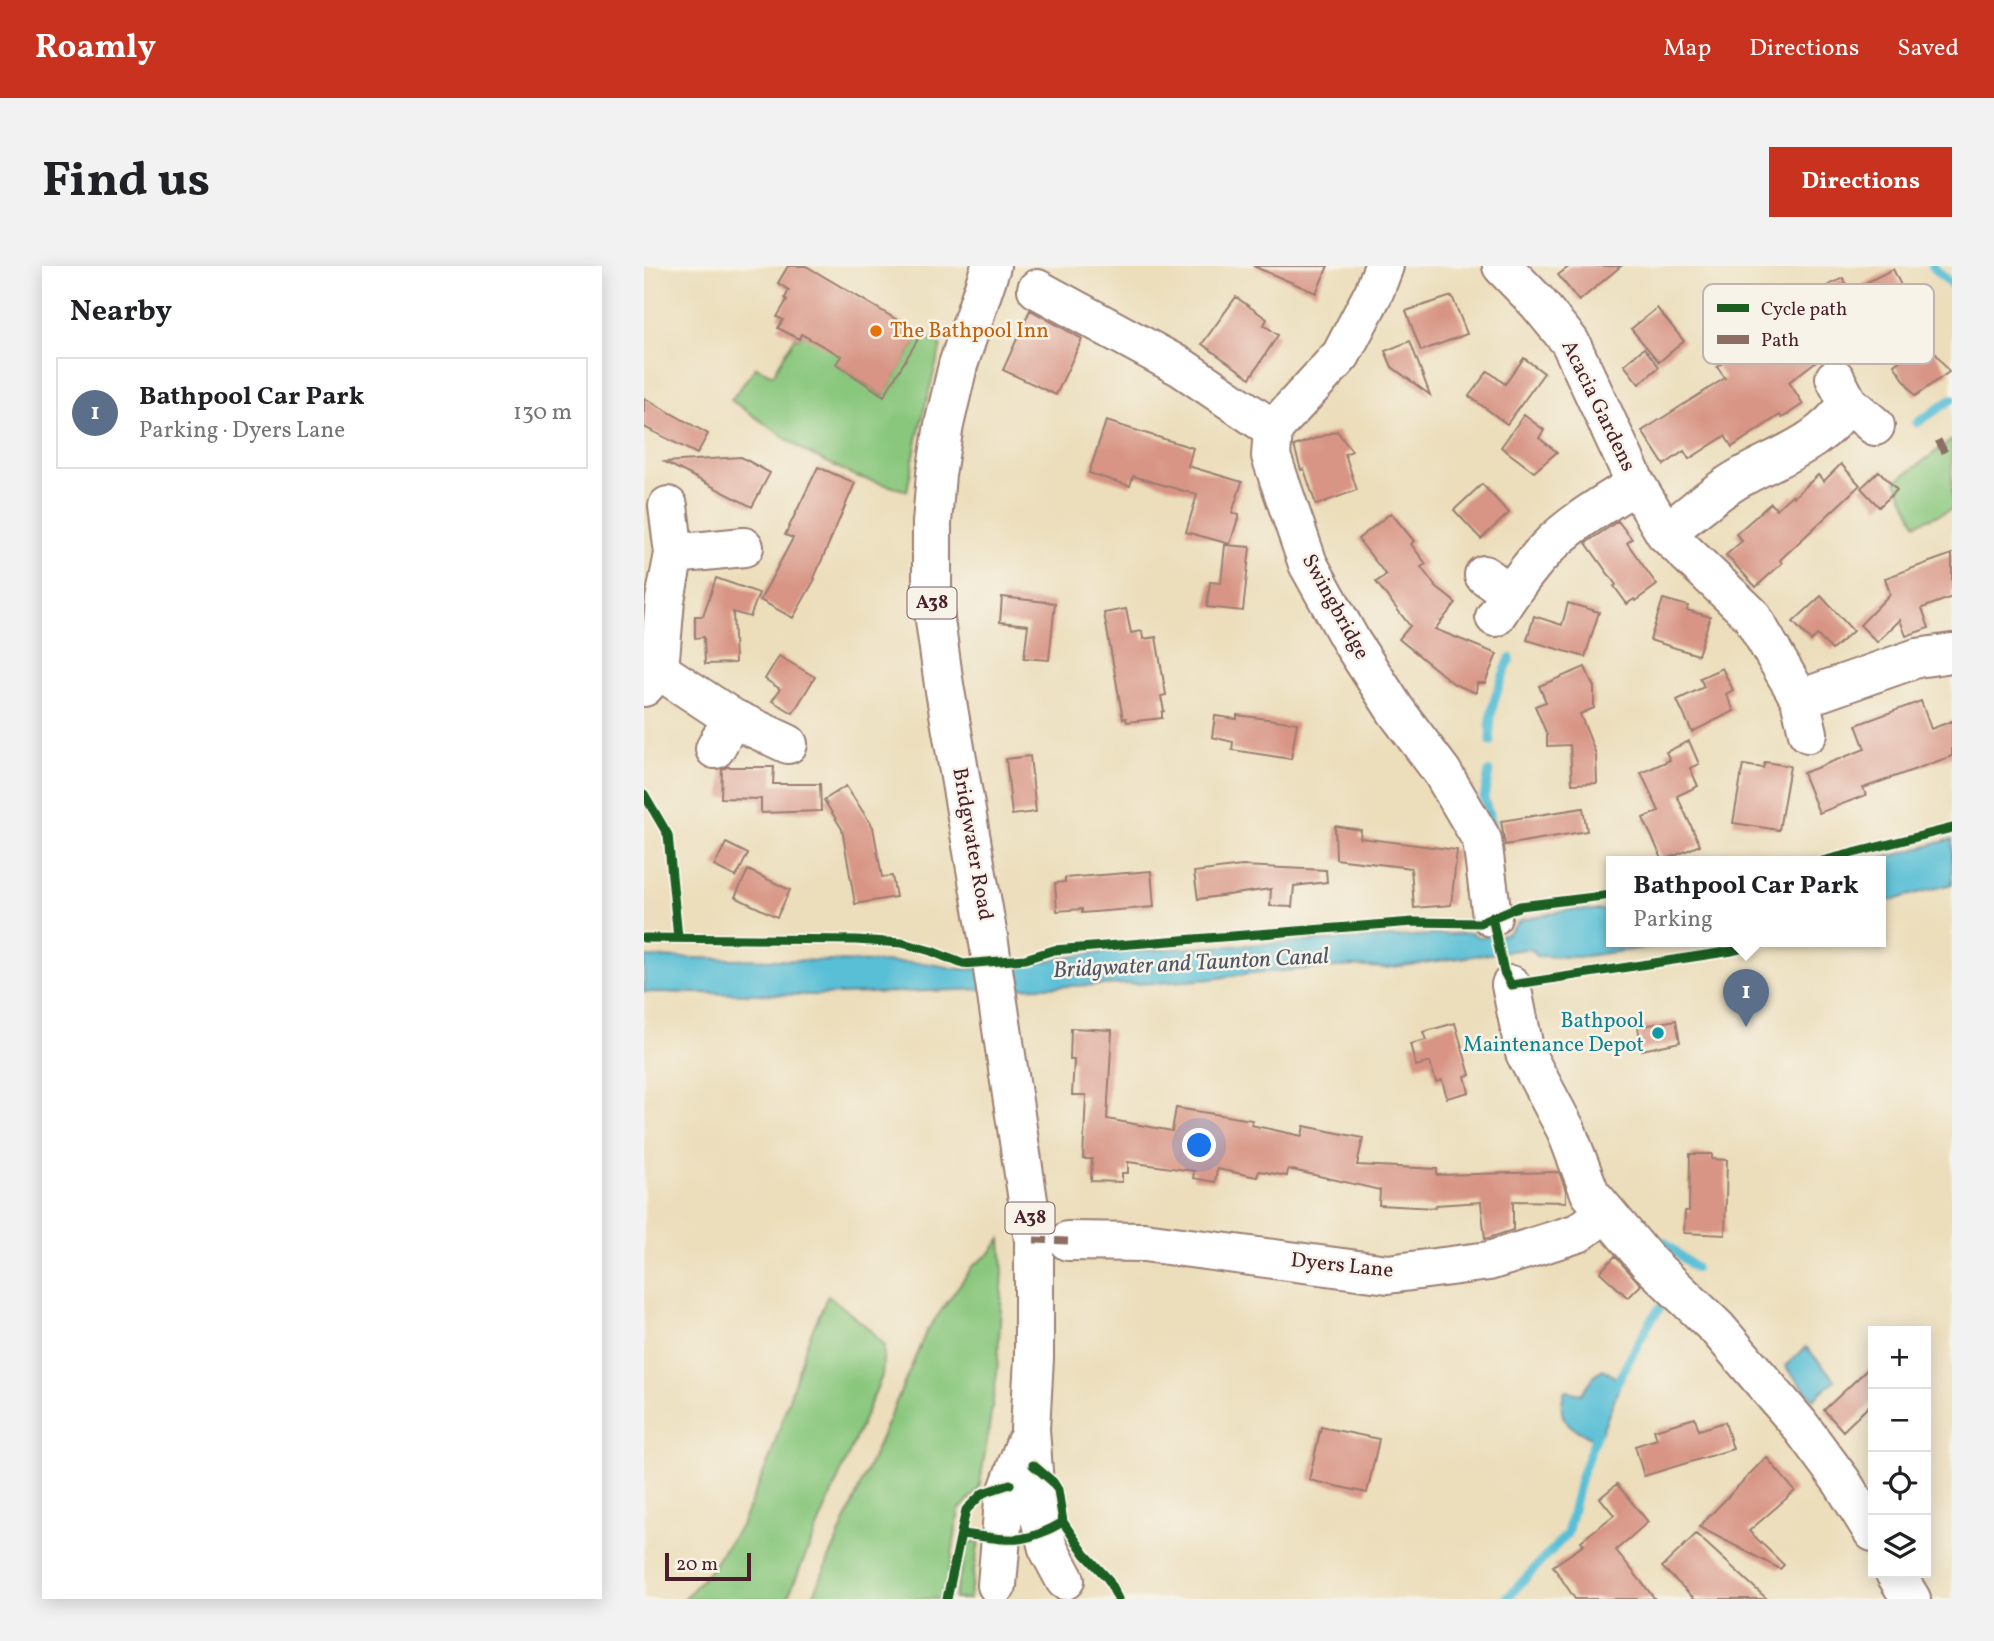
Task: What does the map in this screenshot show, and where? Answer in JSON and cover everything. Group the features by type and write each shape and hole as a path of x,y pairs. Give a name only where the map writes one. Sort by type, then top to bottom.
{"street":[{"path":"1037,289 1181,367 1273,429 1341,355 1374,292 1384,266"},
{"name":"Acacia Gardens","path":"1503,266 1570,342 1636,484 1665,533 1751,615 1804,716 1917,659 1952,653"},
{"name":"Bridgwater Road","path":"985,268 958,365 936,474 932,523 932,598 944,685 989,943 1034,1240 1034,1358 1030,1429 1034,1500 1048,1548 1073,1589"},
{"path":"1665,533 1737,479 1798,450 1837,420 1853,402"},
{"name":"Swingbridge","path":"1273,429 1271,456 1308,564 1352,643 1396,712 1442,772 1482,840 1493,917"},
{"name":"Acacia Gardens","path":"1496,595 1588,514 1636,484"},
{"path":"668,506 674,554 652,678 724,734 788,744"},
{"path":"674,554 744,548"},
{"path":"1511,985 1525,1053 1566,1130 1590,1192 1649,1263 1717,1328 1799,1424 1842,1482 1868,1524"},
{"name":"Dyers Lane","path":"1068,1241 1144,1242 1388,1275 1489,1261 1578,1233 1605,1213"},
{"name":"Bridgwater Road","path":"992,1592 1004,1501 1030,1429"},
{"name":"A38","path":"992,1592 1018,1572 1030,1570 1054,1573 1073,1589"},
{"path":"1898,1578 1911,1599"}],"green space":[{"path":"801,334 846,349 837,365 883,396 921,334 941,346 919,430 907,491 855,476 804,451 731,400 756,367 773,375 795,337 799,339"},
{"path":"1952,440 1952,509 1916,524 1896,481"},
{"path":"1001,1239 1003,1271 997,1373 979,1489 959,1510 949,1574 941,1599 812,1599 926,1332 973,1266 989,1254"},
{"path":"828,1295 868,1328 884,1346 882,1376 787,1599 684,1599 708,1573 742,1523 770,1458 808,1340"},
{"path":"970,1541 979,1542 969,1599 954,1599 967,1544"}],"water":[{"path":"1952,839 1952,884 1886,902 1886,858"},
{"name":"Bridgwater and Taunton Canal","path":"1568,910 1606,910 1606,947 1650,947 1579,957 1536,956 1533,950 1525,949 1386,968 1352,966 1156,983 815,995 644,992 644,957 923,963 977,969 1096,953 1472,933 1478,937 1501,935 1508,933 1521,920"},
{"path":"1806,1347 1835,1380 1813,1399 1785,1366"},
{"path":"1603,1369 1619,1380 1619,1387 1601,1434 1594,1440 1567,1422 1563,1416 1562,1401 1565,1391 1581,1394"}],"building":[{"name":"The Bathpool Inn","path":"788,266 806,266 921,334 884,396 836,364 841,356 801,334 799,339 778,328 783,320 777,317 787,300 785,298 789,290 778,283"},
{"path":"1253,266 1328,266 1316,293"},
{"path":"1570,266 1621,266 1579,301 1558,275"},
{"path":"1893,269 1900,284 1864,284"},
{"path":"1843,278 1846,284 1831,284"},
{"path":"1452,296 1467,334 1421,351 1406,311"},
{"path":"1236,297 1267,319 1264,325 1278,335 1250,378 1202,344"},
{"path":"1657,308 1684,341 1659,362 1631,329"},
{"path":"1030,310 1082,339 1056,395 1003,370"},
{"path":"1410,341 1430,395 1392,367 1385,351"},
{"path":"1644,348 1659,367 1639,384 1624,365"},
{"path":"1934,351 1949,372 1915,396 1894,365 1934,364"},
{"path":"1524,358 1544,373 1507,424 1469,396 1488,371 1505,384"},
{"path":"1721,364 1813,364 1789,382 1803,404 1782,418 1780,415 1732,447 1725,436 1689,459 1684,451 1664,465 1642,431 1725,378 1717,367"},
{"path":"644,398 708,434 697,454 644,427"},
{"path":"1524,415 1544,430 1539,438 1557,452 1534,472 1501,447"},
{"path":"1106,421 1193,448 1188,466 1242,482 1232,513 1239,515 1230,544 1186,532 1197,495 1133,476 1130,486 1089,473"},
{"path":"1337,431 1352,451 1345,454 1357,490 1316,505 1294,446"},
{"path":"741,457 770,473 752,507 665,462"},
{"path":"1841,464 1860,485 1780,560 1782,563 1756,587 1726,555 1742,541 1736,534 1771,503 1776,509 1818,475 1824,481"},
{"path":"818,467 855,483 815,579 793,618 760,600 793,538 785,535"},
{"path":"1879,471 1897,490 1879,507 1861,488"},
{"path":"1482,484 1509,513 1481,539 1454,510"},
{"path":"1391,513 1414,541 1411,544 1426,564 1421,567 1436,587 1456,603 1435,629 1497,654 1485,683 1477,683 1476,693 1454,684 1399,639 1410,626 1376,582 1386,575 1358,539"},
{"path":"1618,521 1632,539 1627,543 1657,585 1627,604 1586,543"},
{"path":"1225,545 1250,547 1243,611 1207,607 1210,582 1221,583"},
{"path":"1952,554 1952,597 1922,608 1929,628 1906,636 1900,620 1877,642 1860,625 1890,594 1885,578"},
{"path":"716,578 759,593 750,617 733,612 735,663 705,664 704,637 695,638 695,616 703,616"},
{"path":"1821,596 1853,631 1832,650 1817,635 1811,641 1793,622"},
{"path":"1002,597 1055,603 1049,660 1024,658 1028,625 1000,622"},
{"path":"1663,599 1688,606 1687,610 1710,617 1698,655 1650,640"},
{"path":"1568,603 1599,612 1585,657 1527,640 1534,616 1562,625"},
{"path":"1126,609 1131,633 1142,631 1143,639 1156,637 1166,695 1161,696 1164,711 1162,718 1127,722 1126,718 1123,719 1104,613"},
{"path":"779,656 815,677 793,713 772,701 780,689 765,679"},
{"path":"1585,667 1594,687 1594,708 1580,714 1596,754 1597,783 1572,784 1570,745 1547,746 1547,735 1535,706 1546,702 1539,686"},
{"path":"1722,668 1733,690 1726,694 1734,711 1692,732 1677,700 1704,687 1700,678"},
{"path":"1921,701 1931,729 1952,721 1952,756 1863,788 1866,795 1819,813 1803,773 1865,749 1856,725"},
{"path":"1237,715 1297,723 1291,759 1232,750 1233,742 1212,737 1215,716 1237,719"},
{"path":"1689,741 1699,764 1690,768 1698,786 1677,796 1700,845 1675,856 1661,856 1643,818 1659,811 1641,773 1670,760 1666,752"},
{"path":"1030,756 1036,812 1012,815 1006,759"},
{"path":"1765,762 1790,766 1779,830 1733,823 1743,765 1763,768"},
{"path":"774,767 773,784 820,784 821,811 761,813 761,799 721,798 722,769"},
{"path":"846,786 873,827 882,877 892,876 896,897 855,904 842,829 824,800"},
{"path":"1583,808 1587,831 1505,845 1501,821"},
{"path":"1335,826 1361,830 1360,838 1457,850 1451,905 1414,908 1411,868 1336,859"},
{"path":"726,843 748,854 736,877 714,866"},
{"path":"1242,866 1326,870 1327,882 1294,886 1292,907 1270,906 1271,889 1198,899 1194,872"},
{"path":"748,870 790,890 777,917 735,897"},
{"path":"1151,871 1154,907 1082,913 1082,909 1057,911 1055,883 1065,882 1065,878"},
{"name":"Bathpool Maintenance Depot","path":"1676,1020 1680,1042 1642,1050 1638,1027"},
{"path":"1455,1023 1470,1075 1465,1076 1469,1092 1447,1098 1442,1080 1436,1082 1430,1062 1416,1066 1410,1044 1426,1040 1423,1032"},
{"path":"1071,1028 1112,1030 1107,1119 1172,1131 1176,1108 1252,1120 1251,1125 1302,1136 1304,1126 1363,1138 1357,1165 1437,1169 1437,1175 1559,1172 1566,1191 1566,1202 1513,1201 1513,1230 1485,1239 1481,1202 1436,1205 1435,1208 1379,1205 1380,1190 1288,1169 1287,1176 1259,1171 1257,1177 1217,1169 1215,1182 1193,1178 1194,1171 1128,1162 1128,1173 1122,1173 1122,1182 1091,1181 1092,1159 1083,1159 1086,1095 1072,1095 1074,1060 1070,1060"},
{"path":"1690,1154 1712,1154 1712,1159 1727,1160 1725,1235 1684,1233 1685,1211 1689,1211"},
{"path":"1615,1256 1641,1285 1628,1298 1600,1272"},
{"path":"1868,1369 1868,1407 1843,1431 1824,1410"},
{"path":"1695,1418 1699,1430 1725,1422 1733,1449 1644,1476 1635,1446 1657,1439 1654,1430"},
{"path":"1321,1427 1379,1439 1367,1493 1309,1480"},
{"path":"1766,1457 1795,1491 1749,1531 1784,1565 1780,1569 1699,1527"},
{"path":"1617,1484 1648,1522 1616,1550 1655,1599 1575,1599 1553,1566 1584,1545 1581,1541 1614,1515 1600,1498"},
{"path":"1696,1534 1767,1599 1695,1599 1662,1567"}],"waterway":[{"path":"1932,266 1952,285"},
{"path":"1917,423 1952,399"},
{"path":"1491,742 1492,709 1510,658"},
{"path":"1489,772 1484,798 1491,822"},
{"path":"1664,1242 1695,1268"},
{"path":"1614,1388 1652,1318 1665,1302"},
{"path":"1506,1599 1567,1534 1581,1476 1598,1430"}],"marked path":[{"path":"1938,440 1947,456"},
{"path":"1034,1240 1068,1241"}],"cycle path":[{"path":"644,794 668,835 678,938"},
{"path":"1842,856 1952,828"},
{"path":"644,938 856,940 902,943 963,964 1025,959 1054,950 1413,922 1480,923 1520,906 1606,896"},
{"path":"1492,917 1504,972 1511,985 1748,947"},
{"path":"1033,1465 1053,1482 1058,1490 1063,1522 1085,1554 1108,1579 1118,1599"},
{"path":"947,1599 966,1510 983,1493 1010,1484"},
{"path":"962,1534 1003,1539 1024,1538 1063,1522"}],"place":[{"name":"The Bathpool Inn","path":"876,331"},
{"name":"Bathpool Car Park","path":"1746,1027"},
{"name":"Bathpool Maintenance Depot","path":"1658,1033"}]}
